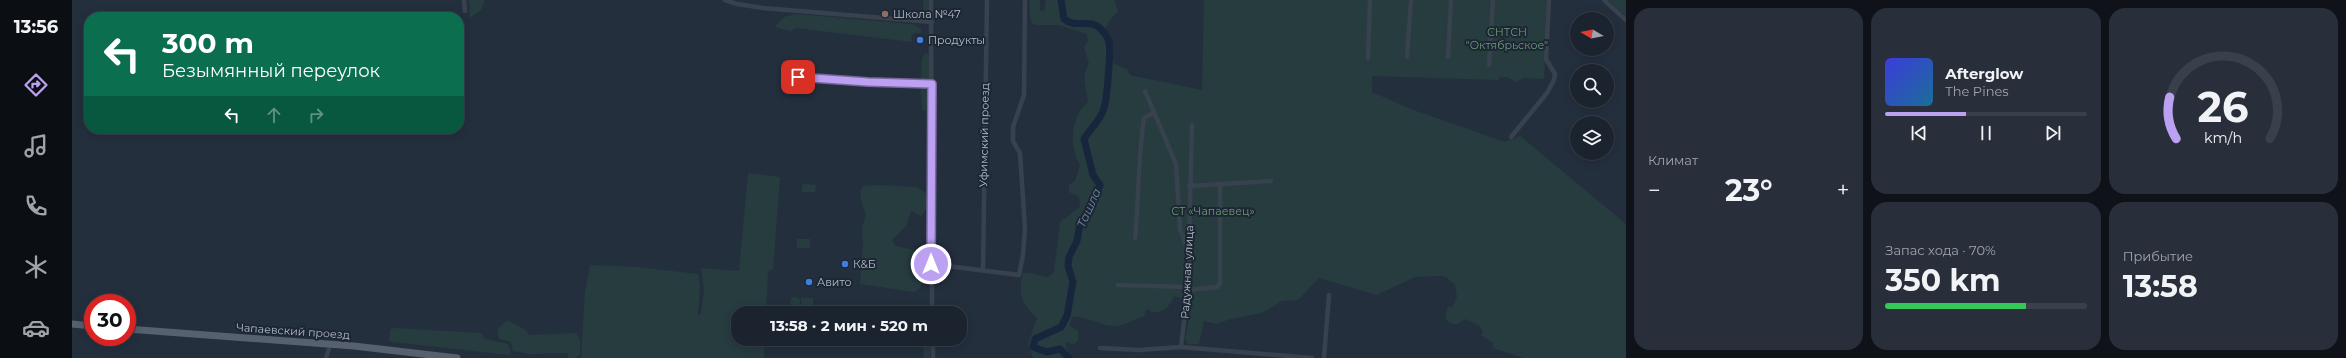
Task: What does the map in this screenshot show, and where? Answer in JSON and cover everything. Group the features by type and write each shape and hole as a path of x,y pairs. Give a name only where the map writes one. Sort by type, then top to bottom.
{"main road":[{"path":"72,324 84,325"},
{"name":"Чапаевский проезд","path":"136,330 330,344 457,358"}],"street":[{"path":"464,0 465,11"},
{"path":"724,0 737,4 768,8 932,22"},
{"path":"931,0 932,306"},
{"name":"Уфимский проезд","path":"983,270 987,0"},
{"path":"931,264 1019,275 1023,255 1025,228 1020,152 1013,141 1013,127 1024,95 1025,0"},
{"path":"1368,58 1370,0"},
{"path":"1407,57 1410,0"},
{"path":"1448,57 1451,0"},
{"path":"1489,65 1494,0"},
{"path":"1511,137 1547,93 1554,80 1555,74 1546,59 1549,0"},
{"path":"1604,0 1626,20"},
{"path":"798,77 868,82 932,84"},
{"path":"1146,91 1153,113 1176,164 1181,238 1189,251"},
{"path":"1136,238 1140,197 1140,150 1144,118 1153,113"},
{"name":"Радужная улица","path":"1181,347 1188,289 1189,186 1192,125"},
{"path":"1189,186 1271,181"},
{"path":"1118,285 1188,289 1217,287 1220,283 1220,184"},
{"path":"1324,358 1329,295"},
{"path":"326,358 330,344"},
{"path":"932,346 933,358"},
{"path":"1100,348 1139,350 1181,347 1256,352 1312,358"},
{"path":"1255,358 1256,352"}],"green space":[{"path":"469,0 485,0 481,10 470,18"},
{"path":"923,0 929,0 929,18 927,19 924,18"},
{"path":"1030,0 1040,0 1040,10 1044,11 1046,0 1114,0 1118,11 1107,25 1104,36 1107,48 1114,64 1127,69 1130,75 1202,90 1204,0 1548,0 1544,79 1523,78 1516,82 1507,77 1500,77 1498,80 1372,76 1372,92 1411,109 1505,142 1520,136 1626,224 1626,358 1524,358 1493,348 1493,343 1481,335 1483,331 1479,326 1465,319 1456,325 1450,323 1445,318 1448,307 1453,306 1457,297 1455,285 1446,277 1438,276 1415,277 1377,295 1319,278 1298,300 1282,301 1262,313 1231,319 1216,324 1204,321 1199,344 1188,344 1185,340 1192,302 1174,296 1169,305 1163,310 1156,312 1147,309 1143,317 1118,326 1109,326 1072,317 1070,326 1078,331 1078,341 1074,344 1066,342 1066,348 1073,358 1033,358 1028,344 1037,318 1027,308 1022,298 1021,286 1023,273 1048,277 1054,272 1060,222 1080,207 1079,197 1069,192 1069,185 1075,181 1080,165 1074,150 1073,132 1082,108 1088,102 1084,78 1089,64 1084,47 1088,41 1087,34 1059,25 1035,25 1031,22"},
{"path":"1608,0 1626,0 1626,16"},
{"path":"796,14 915,25 921,29 921,33 914,33 911,36 912,42 796,28 790,31 775,27 784,17"},
{"path":"925,53 931,56 930,78 928,80 921,79 922,59"},
{"path":"930,83 929,110 922,110 920,84"},
{"path":"748,173 780,177 773,269 768,272 766,306 731,306 731,346 764,346 764,358 581,358 585,292 590,265 638,267 698,274 700,284 698,316 701,313 704,291 701,268 739,271"},
{"path":"802,184 816,185 815,192 802,192"},
{"path":"879,185 916,187 928,194 925,212 921,216 911,211 906,226 892,240 896,246 919,251 922,284 920,288 914,292 860,284 863,244 862,226 866,216 861,201 861,189 863,186"},
{"path":"797,239 810,239 810,248 797,248"},
{"path":"797,297 800,300 799,306 791,306 791,298"},
{"path":"801,298 813,298 813,306 801,306"},
{"path":"507,320 526,330 529,335 576,333 580,340 580,354 576,358 569,358 567,353 530,354 513,351 511,342 499,339 497,330"},
{"path":"393,328 481,333 485,339 508,344 511,352 509,355 393,342 389,340 390,330"},
{"path":"924,346 931,346 930,358 923,358"}],"waterway":[{"name":"Ташла","path":"1061,0 1064,19 1068,22 1078,24 1086,23 1096,25 1100,28 1109,41 1108,76 1103,111 1084,139 1093,175 1100,185 1093,202 1080,224 1077,241 1069,257 1068,266 1073,282 1067,316 1061,327 1035,339 1033,347 1047,352 1060,349 1069,358"}],"place":[{"name":"Школа №47","path":"885,14"},
{"name":"Продукты","path":"920,40"},
{"name":"К&Б","path":"845,264"},
{"name":"Авито","path":"809,282"}],"route":[{"path":"798,77 868,82 932,84 931,264"}],"park label":[{"name":"СНТСН \"Октябрьское\"","path":"1507,38"},
{"name":"СТ «Чапаевец»","path":"1213,211"}]}
